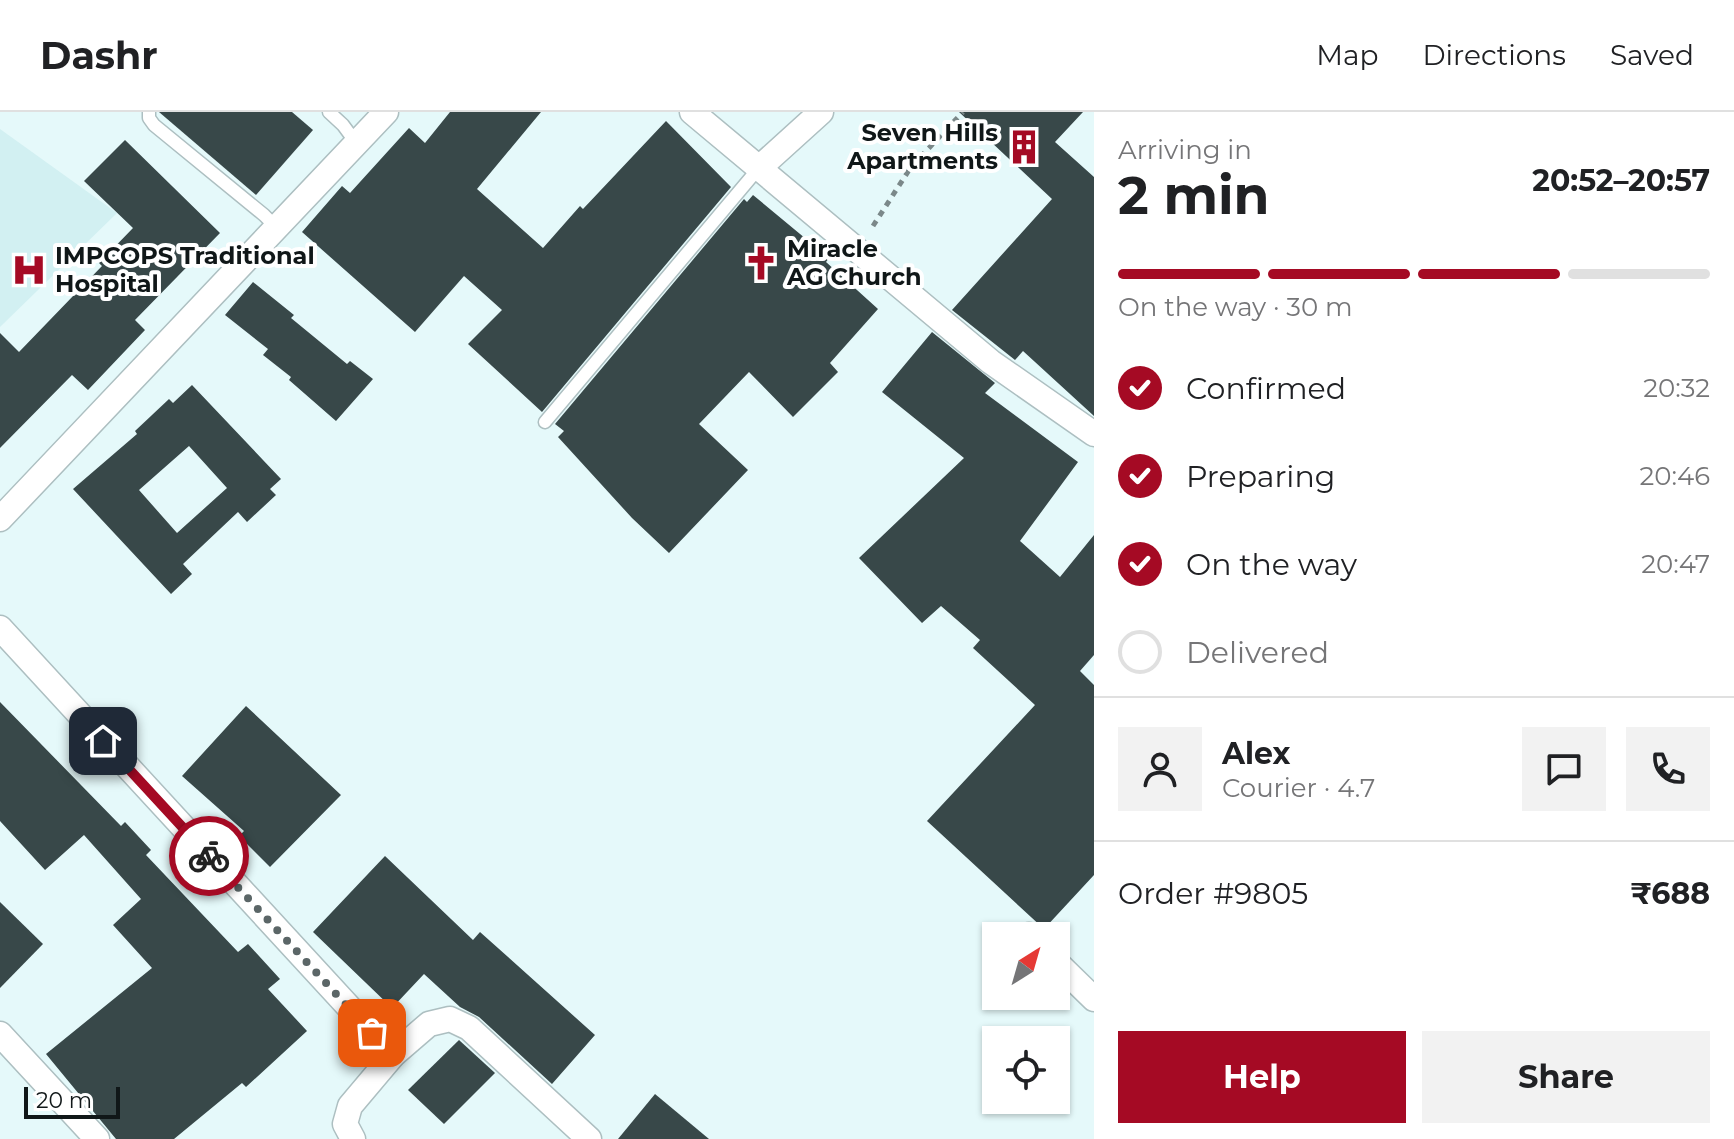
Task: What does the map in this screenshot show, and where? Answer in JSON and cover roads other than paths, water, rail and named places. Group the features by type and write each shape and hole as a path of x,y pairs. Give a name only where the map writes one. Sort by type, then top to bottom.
{"street":[{"path":"0,519 386,112"},
{"path":"692,112 991,362 1094,434"},
{"path":"758,169 821,112"},
{"path":"0,628 393,1055"},
{"path":"1070,976 1094,999"},
{"path":"353,1139 345,1124 350,1106 393,1055 429,1024 450,1019 469,1028 589,1139"},
{"path":"0,1034 97,1139"}],"lane":[{"path":"149,112 154,125 277,228"},
{"path":"329,112 357,144"},
{"path":"545,422 758,169"}],"place":[{"name":"Seven Hills Apartments","path":"1024,147"},
{"name":"Miracle AG Church","path":"761,263"},
{"name":"IMPCOPS Traditional Hospital","path":"29,270"}]}
